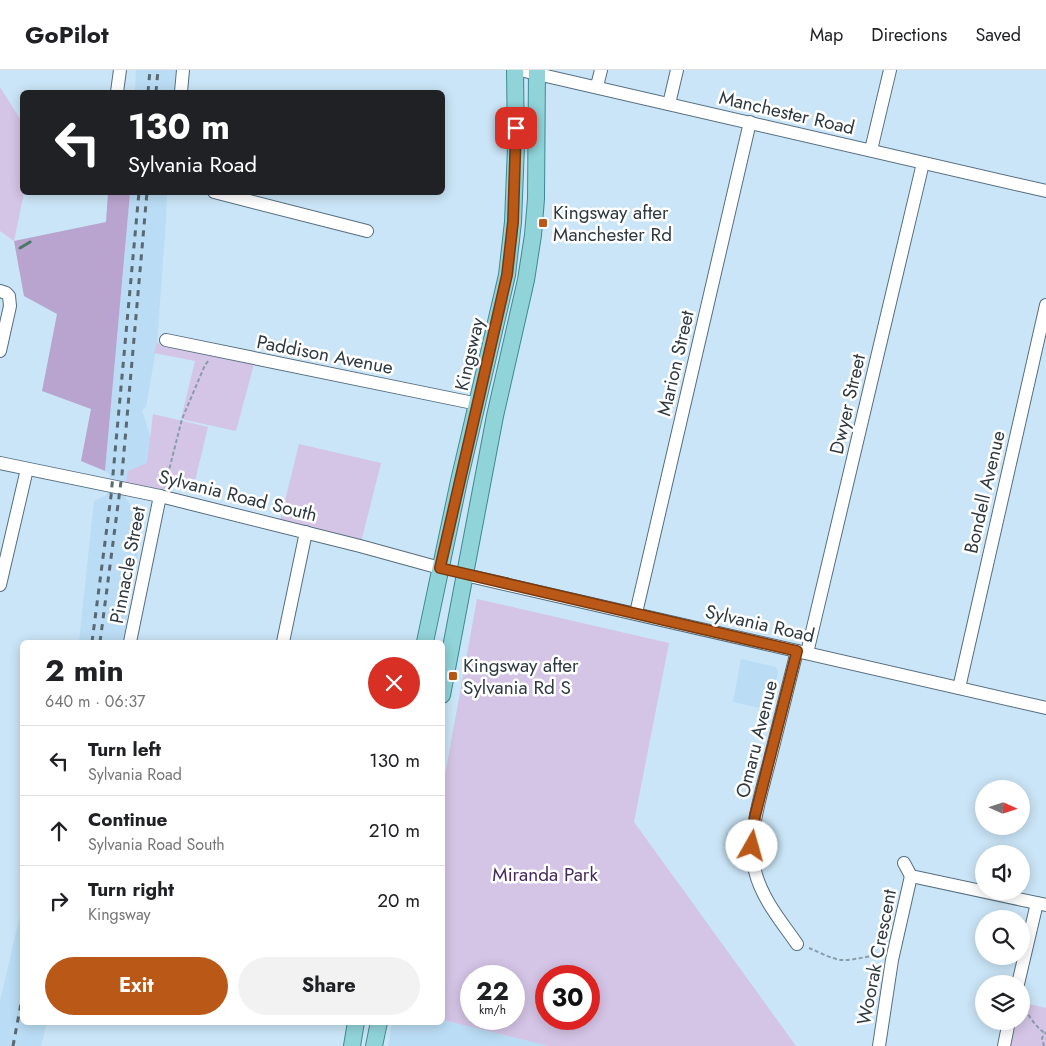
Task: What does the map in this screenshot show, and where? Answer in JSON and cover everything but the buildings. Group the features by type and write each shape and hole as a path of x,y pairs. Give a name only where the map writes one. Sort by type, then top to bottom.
{"main road":[{"name":"Kingsway","path":"425,640 507,275 513,222 516,137 515,70"},
{"name":"Kingsway","path":"445,680 495,416 526,280 533,235 536,199 536,72"},
{"name":"Sylvania Road South","path":"440,568 465,575"},
{"path":"352,1046 356,1025"},
{"path":"374,1046 378,1025"}],"street":[{"path":"117,90 120,70"},
{"path":"181,90 183,70"},
{"name":"Manchester Road","path":"520,70 597,86 1046,191"},
{"path":"597,86 601,70"},
{"path":"669,104 678,70"},
{"path":"871,150 890,70"},
{"name":"Marion Street","path":"636,613 750,122"},
{"name":"Dwyer Street","path":"802,652 924,163"},
{"path":"226,195 367,231"},
{"path":"0,351 10,306 10,296 3,292"},
{"name":"Bondell Avenue","path":"959,688 1046,306"},
{"name":"Paddison Avenue","path":"166,340 478,404"},
{"name":"Sylvania Road South","path":"0,463 160,496 440,568"},
{"path":"0,585 27,469"},
{"name":"Pinnacle Street","path":"130,640 160,496"},
{"path":"283,640 306,532"},
{"name":"Sylvania Road","path":"465,575 1046,708"},
{"name":"Omaru Avenue","path":"797,944 761,888 752,846 755,816 802,652"},
{"path":"904,863 911,876 1042,904 1021,975"},
{"name":"Woorak Crescent","path":"879,1046 892,960 911,876"},
{"path":"1004,1046 1007,1030"}],"path":[{"path":"160,496 167,478 182,420 205,365 216,351"},
{"path":"797,944 841,960 875,956 892,960"},
{"path":"1030,1018 1046,1033 1042,1038 1044,1046"}],"shaded area":[{"path":"136,70 176,70 174,90 135,90"},
{"path":"108,195 130,195 105,471 81,461 91,409 42,391 57,314 24,296 14,241 106,222"},
{"path":"130,195 167,195 157,343 146,407 142,410 152,442 152,485 127,481 125,497 143,523 123,640 79,640 94,501 107,495 110,474 105,471"},
{"path":"741,659 776,667 778,672 769,710 733,702"},
{"path":"20,916 20,1025 46,1025 41,1046 0,1046 0,1001"},
{"path":"445,1020 460,1024 460,1030 484,1030 549,1046 388,1046 392,1025 445,1025"}],"green space":[{"path":"0,87 20,119 20,195 24,195 14,241 0,231"},
{"path":"157,343 254,364 236,431 181,419 195,361 154,353"},
{"path":"153,414 208,427 193,489 169,485 159,493 125,487 128,471 147,463"},
{"path":"299,444 381,463 360,546 279,525"},
{"name":"Miranda Park","path":"477,599 669,643 634,822 796,1046 549,1046 484,1030 525,1030 525,965 460,965 460,1024 445,1020 445,775"},
{"path":"1030,1004 1046,1008 1046,1046 1009,1046 1013,1030 1030,1030"}],"waterway":[{"path":"20,248 30,242"}],"railway":[{"path":"148,90 150,70"},
{"path":"156,90 158,70"},
{"path":"92,640 111,496 139,195"},
{"path":"100,640 122,474 147,195"},
{"path":"13,1046 20,1009"}],"place":[{"name":"Kingsway after Manchester Rd","path":"543,223"},
{"name":"Kingsway after Sylvania Rd S","path":"453,676"}],"route":[{"path":"516,128 513,222 507,275 440,568 797,651 755,816 752,846"}]}
